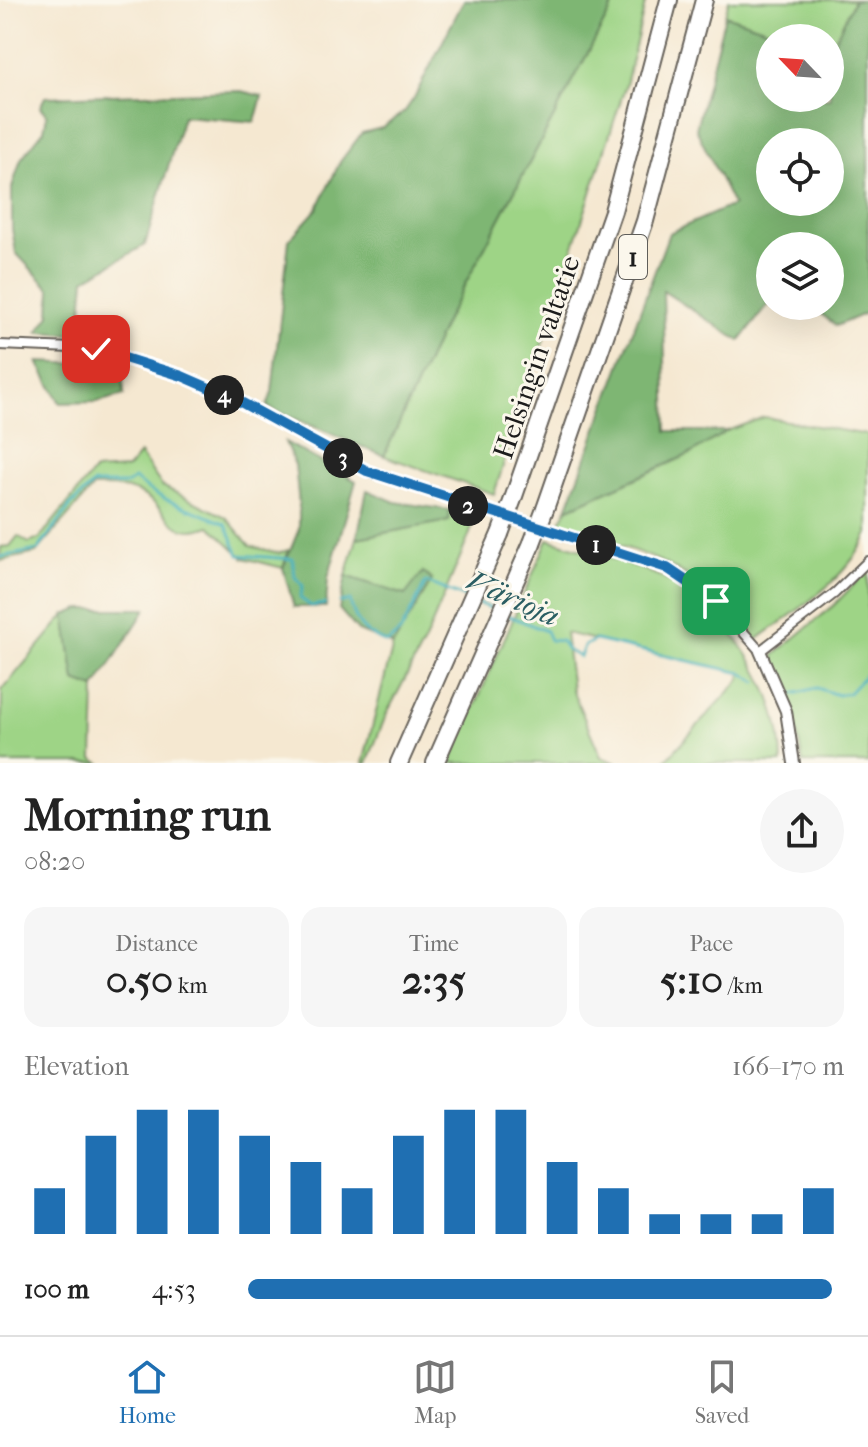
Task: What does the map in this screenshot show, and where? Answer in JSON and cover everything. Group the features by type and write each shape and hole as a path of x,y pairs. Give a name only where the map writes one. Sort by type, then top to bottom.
{"highway":[{"name":"Helsingin valtatie","path":"399,763 513,499 613,211 669,0"},
{"name":"1","path":"435,763 545,509 645,221 704,0"}],"street":[{"path":"0,345 96,349 182,376 237,400 367,471 667,568 716,601 760,651 786,711 794,763"},
{"path":"760,651 835,593 868,561"}],"green space":[{"path":"464,0 616,0 447,318 384,456 267,407 272,392 289,240 317,209 340,162 362,133 382,128 405,111"},
{"path":"616,0 646,0 627,81 494,494 384,456 447,318"},
{"path":"729,0 854,0 843,24 756,25 725,15"},
{"path":"854,0 868,0 868,312 836,326 829,320 844,320 844,232 756,232 756,320 740,341 663,291 667,431 727,431 690,454 567,509 669,233 733,205 696,129 725,15 756,25 756,112 844,112 842,24"},
{"path":"241,91 262,96 255,122 183,116 145,245 85,279 80,335 38,332 50,315 51,290 16,253 12,229 12,188 21,159 44,130 47,115 40,107 45,97"},
{"path":"38,362 83,364 127,373 123,380 124,395 97,402 60,403"},
{"path":"764,417 868,435 868,533 859,550 834,580 755,641 733,615 690,577 644,554 557,527 567,509 690,454 727,431"},
{"path":"285,442 356,481 328,578 326,607 294,607 283,568 299,529 295,465"},
{"path":"140,454 162,486 226,517 250,546 279,553 288,550 283,568 244,558 210,526 196,530 179,527 153,502 137,492 106,487 93,487 36,553 0,561 1,547 10,546 18,536 29,543 39,539 94,471 127,469"},
{"path":"367,490 395,502 450,510 449,521 357,538"},
{"path":"450,510 475,518 469,536 425,641 387,713 367,763 363,763 393,645 432,580 423,572 406,596 346,576 357,538 449,521"},
{"path":"548,539 659,576 708,608 746,653 761,679 779,734 782,763 663,763 739,681 742,673 565,633 572,690 601,757 617,763 450,763"},
{"path":"868,570 868,763 803,763 792,706 773,656 833,606"},
{"path":"423,572 432,580 393,645 358,631 339,609 346,576 405,595"},
{"path":"81,609 146,609 95,688 75,681 65,615"},
{"path":"65,615 75,680 95,688 93,759 100,763 1,763 2,690"}],"waterway":[{"name":"Värioja","path":"0,557 38,550 71,505 93,484 126,484 135,479 166,499 226,524 239,555 293,559 295,577 303,586 300,598 311,606 325,604"},
{"name":"Värioja","path":"340,602 350,601 362,627 387,643 401,631 426,582 466,598"},
{"name":"Värioja","path":"477,603 496,610"},
{"name":"Värioja","path":"507,615 546,631 550,640 561,641 567,650 580,657 584,646 595,640 742,673 757,682"},
{"path":"793,694 817,688 838,695 849,693 868,672"}],"route":[{"path":"96,349 182,376 237,400 367,471 445,499 667,568 716,601"}]}
